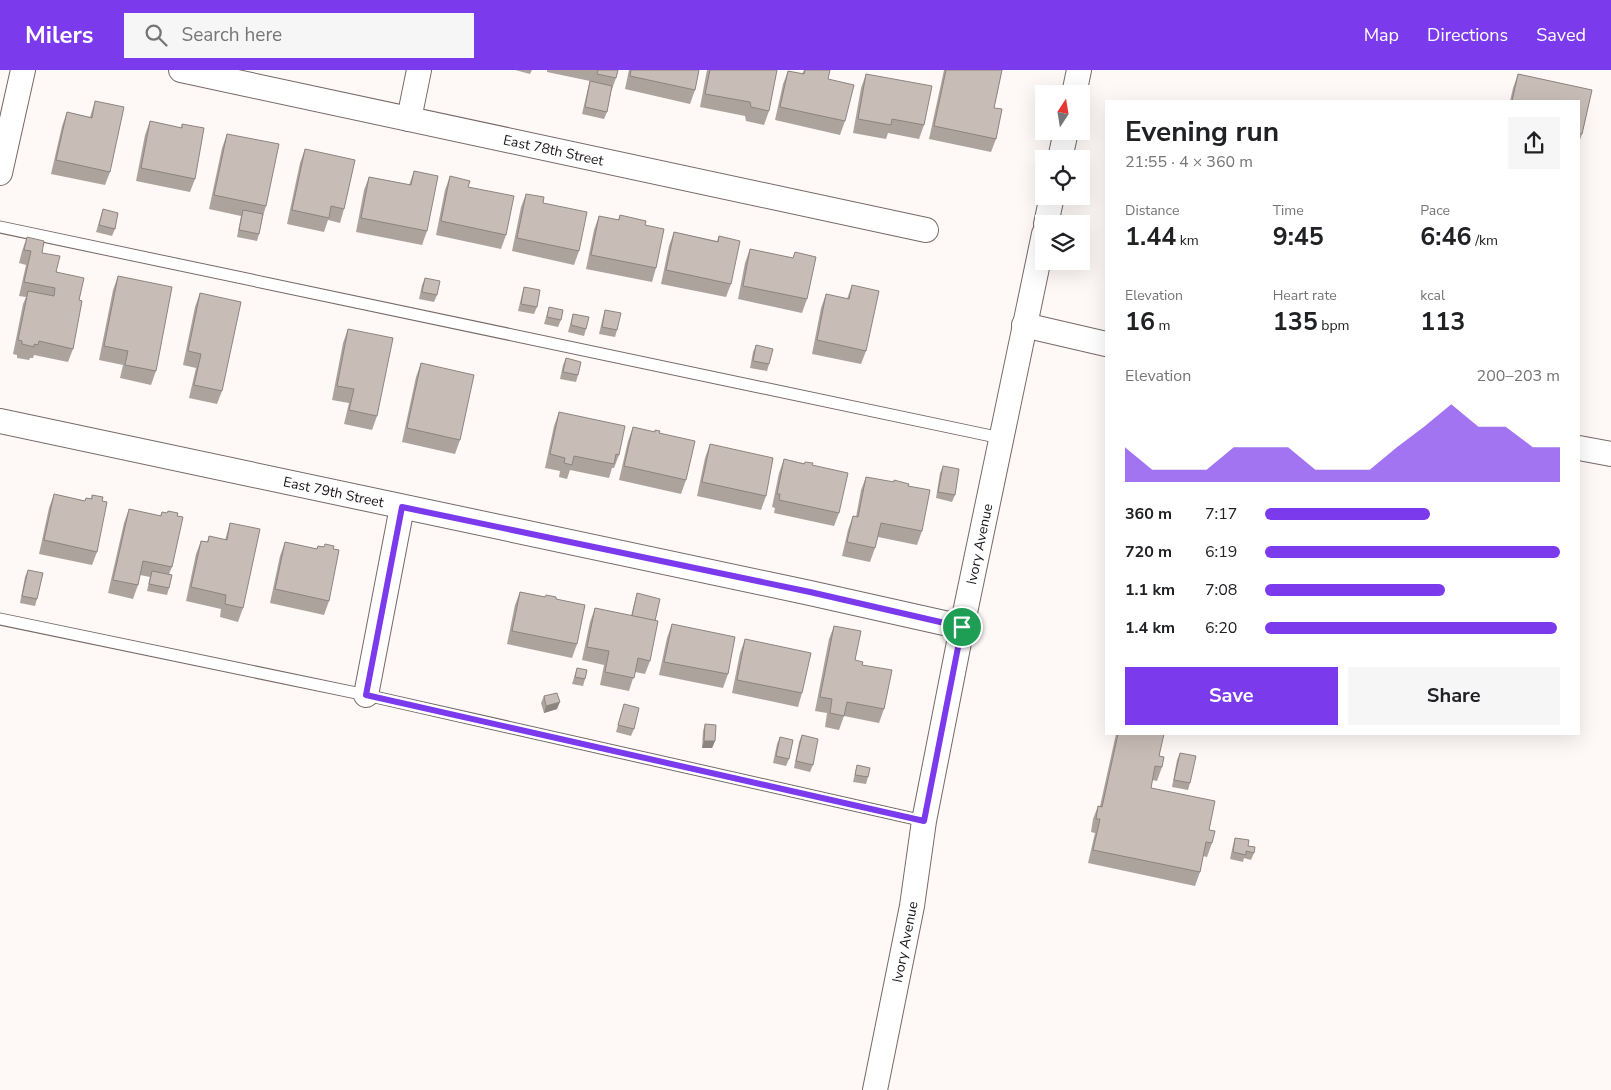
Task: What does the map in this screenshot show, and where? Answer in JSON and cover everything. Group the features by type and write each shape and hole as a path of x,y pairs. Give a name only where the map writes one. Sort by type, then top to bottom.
{"street":[{"path":"0,173 23,70"},
{"name":"East 78th Street","path":"181,70 926,230"},
{"path":"409,119 419,70"},
{"path":"1076,85 1079,70"},
{"name":"Ivory Avenue","path":"875,1090 912,906 924,821 962,627 1036,270"},
{"path":"1024,325 1105,344"},
{"name":"East 79th Street","path":"0,421 810,592 962,627"},
{"path":"1580,448 1611,454"},
{"path":"366,695 402,507"}],"lane":[{"path":"0,227 1001,438"},
{"path":"0,619 366,695 924,821"}],"building":[{"path":"598,70 618,70 616,78 597,74"},
{"path":"631,70 699,70 695,90 630,76"},
{"path":"710,70 777,70 769,111 751,107 750,102 705,94"},
{"path":"805,70 830,70 828,79 854,85 845,121 780,107 788,71 804,74"},
{"path":"946,70 1002,70 994,108 1002,109 996,139 934,126"},
{"path":"866,74 932,86 924,125 892,119 891,125 858,119"},
{"path":"1518,74 1592,90 1582,134 1580,134 1580,100 1512,100"},
{"path":"590,81 612,86 607,112 585,107"},
{"path":"95,101 124,107 110,172 56,160 67,112 92,118"},
{"path":"150,121 182,128 182,124 204,128 195,179 141,168"},
{"path":"227,134 279,144 266,206 214,195"},
{"path":"305,149 355,160 344,209 331,206 329,218 292,210"},
{"path":"414,171 438,176 427,231 361,218 369,177 411,185"},
{"path":"450,176 470,181 468,187 514,196 506,235 441,221"},
{"path":"526,194 544,197 543,203 587,212 579,251 517,238"},
{"path":"103,209 118,213 115,229 99,225"},
{"path":"243,210 263,214 259,234 239,230"},
{"path":"620,215 646,221 645,225 664,229 656,268 591,255 599,216 619,220"},
{"path":"674,232 718,242 719,236 740,241 731,284 666,270"},
{"path":"27,237 44,241 42,253 60,256 56,272 84,278 79,300 82,301 73,349 39,341 38,345 34,344 34,347 22,344 22,341 18,340 28,291 54,296 55,288 24,282 31,251 24,250"},
{"path":"750,249 793,258 795,252 816,257 807,299 743,286"},
{"path":"118,276 172,287 156,371 125,365 128,351 104,346"},
{"path":"425,278 440,281 437,295 422,292"},
{"path":"852,285 879,291 866,351 817,340 826,294 849,299"},
{"path":"524,287 540,290 537,307 521,304"},
{"path":"200,293 241,302 222,391 194,385 201,354 188,351"},
{"path":"549,307 563,310 561,320 547,317"},
{"path":"605,310 621,313 617,330 602,327"},
{"path":"573,314 589,317 586,329 571,325"},
{"path":"348,329 393,338 377,416 349,410 354,389 337,386"},
{"path":"756,345 773,349 769,364 753,361"},
{"path":"566,358 581,362 578,375 563,372"},
{"path":"421,363 474,375 460,440 407,428"},
{"path":"559,412 625,426 619,455 616,454 614,464 574,456 572,465 564,463 565,458 550,454"},
{"path":"633,427 655,432 655,430 660,431 659,433 695,441 686,480 624,466"},
{"path":"710,444 773,458 766,496 702,482"},
{"path":"784,459 804,464 805,462 813,463 812,465 848,473 839,513 779,500 780,494 777,494"},
{"path":"943,466 959,469 955,495 938,492"},
{"path":"866,477 894,482 894,480 909,484 908,486 930,490 922,531 881,523 875,548 847,542 853,516 858,517"},
{"path":"54,494 85,501 86,498 92,499 92,495 103,497 102,501 107,502 97,552 44,540"},
{"path":"129,509 161,516 162,512 167,513 168,511 178,513 177,516 183,517 172,567 143,561 138,585 113,580"},
{"path":"230,523 260,529 243,608 225,604 226,595 191,587 201,541 208,542 209,536 227,540"},
{"path":"285,542 317,549 318,546 324,547 325,544 334,546 333,549 339,550 329,601 275,589"},
{"path":"28,570 43,573 37,599 22,596"},
{"path":"152,571 172,575 169,588 149,584"},
{"path":"520,592 545,597 546,595 556,597 556,599 585,605 577,644 512,631"},
{"path":"637,593 660,599 655,621 632,616"},
{"path":"595,608 658,621 650,661 638,658 634,678 605,672 609,651 587,647"},
{"path":"672,624 735,637 728,674 664,662"},
{"path":"834,626 861,631 855,660 863,662 862,665 892,670 884,709 847,702 844,716 830,713 832,699 820,697"},
{"path":"745,639 811,653 802,693 737,680"},
{"path":"577,668 587,670 585,679 575,677"},
{"path":"557,693 560,702 546,706 544,696"},
{"path":"624,704 639,708 634,729 618,725"},
{"path":"705,724 716,725 715,741 704,741"},
{"path":"802,735 818,739 813,765 796,761"},
{"path":"1118,735 1164,735 1159,756 1164,757 1162,767 1155,766 1151,788 1215,801 1209,830 1215,831 1212,843 1206,842 1200,872 1093,850 1100,819 1096,819 1098,806 1102,807"},
{"path":"780,737 793,740 789,759 776,756"},
{"path":"1180,753 1196,756 1190,783 1174,780"},
{"path":"857,765 870,768 868,777 855,775"},
{"path":"1235,838 1249,840 1248,846 1255,847 1254,853 1246,851 1246,855 1233,852"}],"route":[{"path":"402,507 810,592 851,603 962,627 924,821 366,695 402,507"}]}
